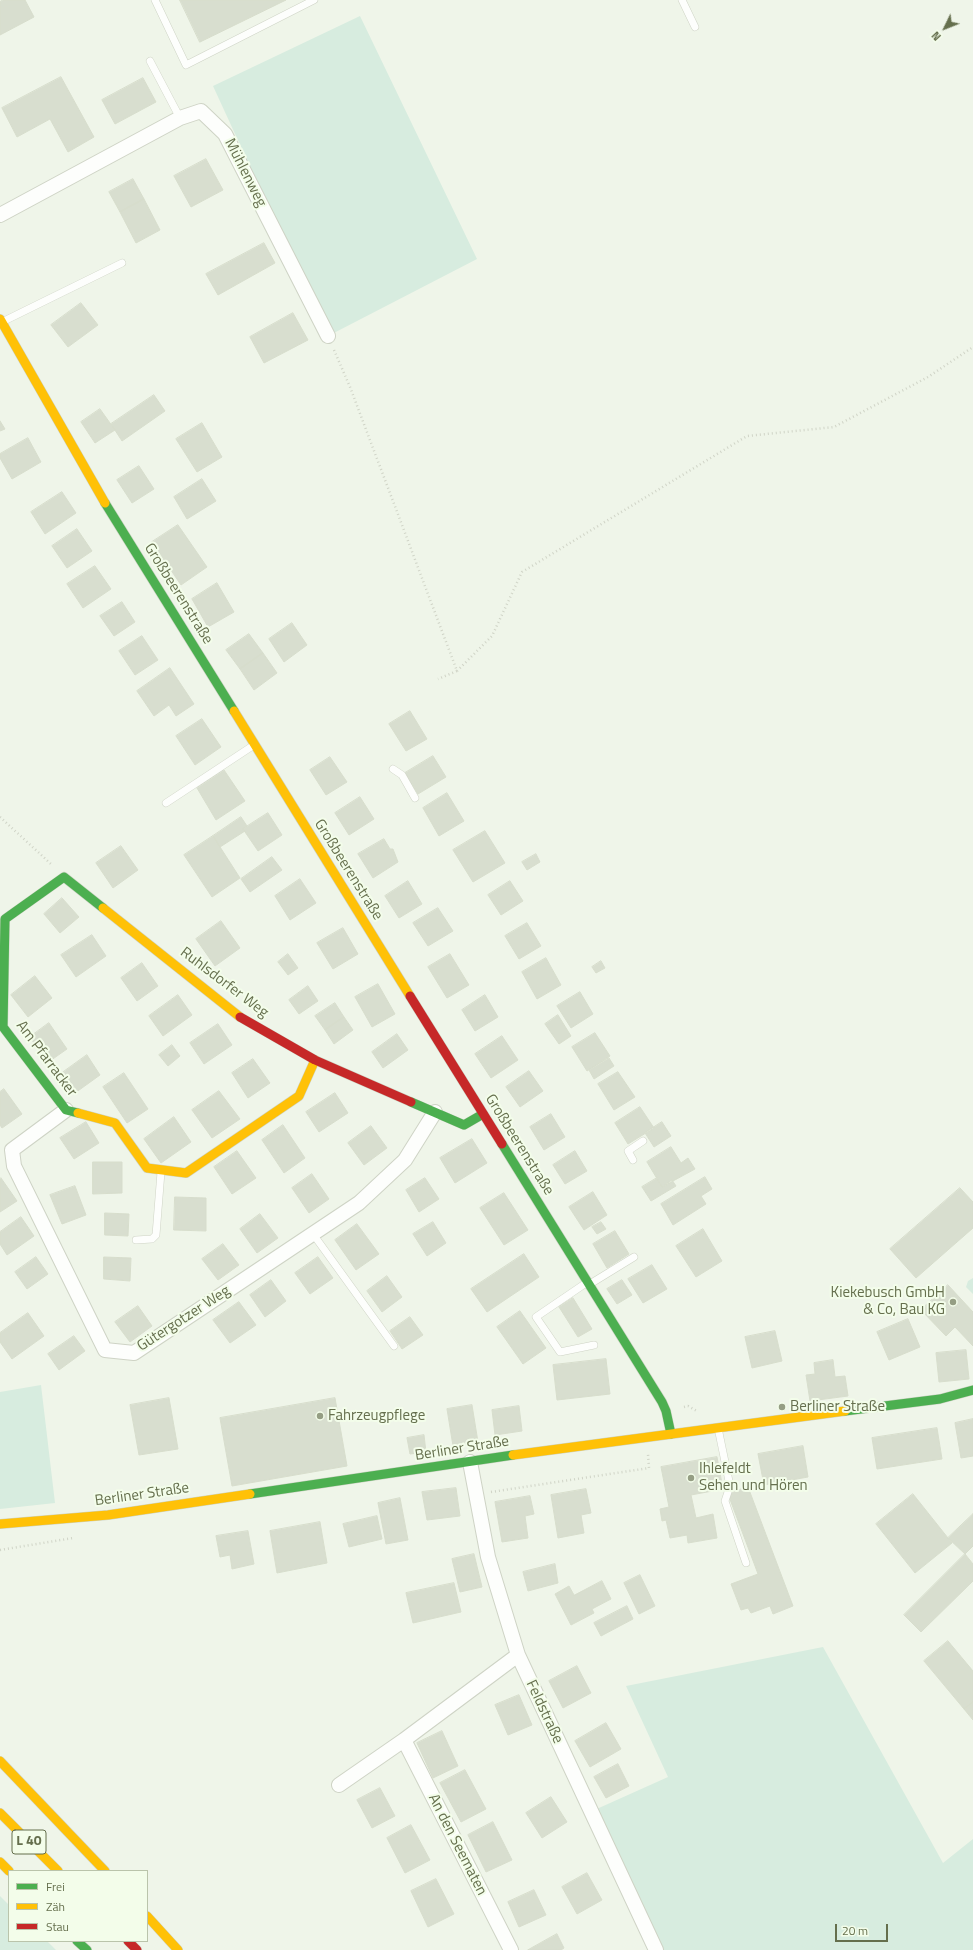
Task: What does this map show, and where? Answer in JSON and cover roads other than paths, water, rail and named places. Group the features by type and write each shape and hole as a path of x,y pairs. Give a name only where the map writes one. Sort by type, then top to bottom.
{"main road":[{"name":"Großbeerenstraße","path":"1,320 88,476 662,1402 666,1411 671,1434"},
{"name":"Ruhlsdorfer Weg","path":"64,877 243,1019 315,1060 464,1125 483,1114"},
{"name":"Am Pfarracker","path":"64,877 5,920 3,1027 66,1110 115,1123 147,1168 186,1172 299,1096 315,1060"},
{"name":"Berliner Straße","path":"0,1524 108,1515 470,1462 940,1399 973,1390"},
{"path":"0,1761 104,1870"},
{"name":"L 40","path":"0,1814 57,1870"},
{"name":"L 40","path":"0,1862 8,1871"},
{"path":"148,1917 178,1950"},
{"path":"78,1942 87,1950"},
{"path":"129,1942 137,1950"}],"street":[{"name":"Mühlenweg","path":"0,215 180,118 201,111 225,134 328,336"},
{"name":"Gütergotzer Weg","path":"66,1110 12,1150 14,1166 105,1350 134,1353 359,1203 405,1160 435,1112"},
{"name":"Feldstraße","path":"470,1462 488,1557 518,1655 656,1950"},
{"path":"339,1785 404,1740 518,1655"},
{"name":"An den Seematen","path":"404,1740 511,1950"}],"lane":[{"path":"154,0 186,65 314,0"},
{"path":"682,0 695,27"},
{"path":"150,61 180,118"},
{"path":"1,320 122,263"},
{"path":"166,803 254,745"},
{"path":"393,769 402,775 415,798"},
{"path":"633,1160 628,1151 643,1141"},
{"path":"136,1240 152,1239 156,1235 161,1170"},
{"path":"313,1234 394,1346"},
{"path":"594,1345 560,1352 536,1317 634,1257"},
{"path":"718,1428 726,1460 730,1486 725,1501 746,1563"}],"place":[{"name":"Kiekebusch GmbH & Co, Bau KG","path":"953,1302"},
{"name":"Berliner Straße","path":"782,1407"},
{"name":"Fahrzeugpflege","path":"320,1416"},
{"name":"Ihlefeldt Sehen und Hören","path":"691,1478"}]}
